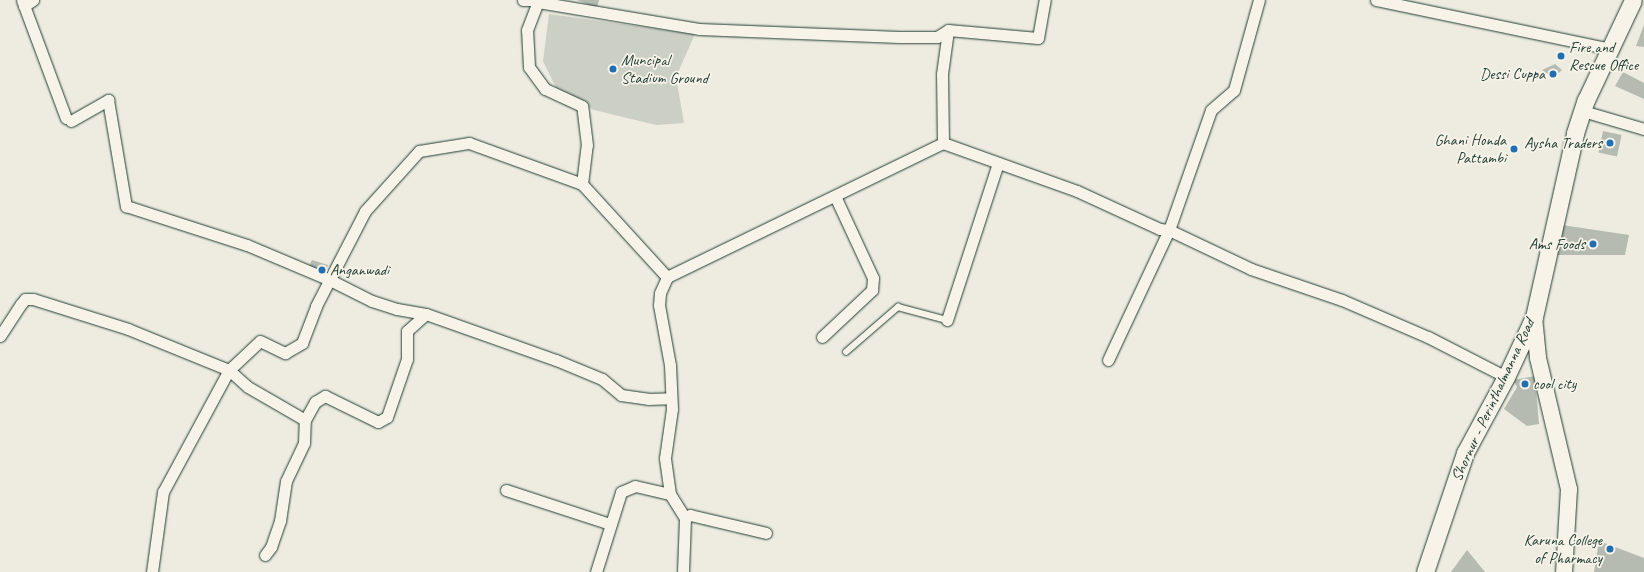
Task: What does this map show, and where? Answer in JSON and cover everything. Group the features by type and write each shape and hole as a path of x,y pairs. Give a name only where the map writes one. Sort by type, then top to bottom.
{"main road":[{"name":"Shornur - Perinthalmanna Road","path":"1425,572 1465,453 1506,377 1534,317 1567,163 1583,111 1633,0"},
{"path":"1534,317 1538,358 1569,489 1564,572"}],"street":[{"path":"523,0 538,1 699,28 906,37 937,37 948,30 1038,38 1045,0"},
{"path":"1108,360 1169,230 1211,110 1234,90 1259,0"},
{"path":"1376,0 1611,48"},
{"path":"538,1 527,30 529,67 545,89 582,106 587,145 582,184"},
{"path":"27,2 68,119 108,100 126,206 248,245 330,280 372,301 397,309 426,314 588,373 602,379 621,395 648,399 671,398"},
{"path":"943,143 942,74 948,30"},
{"path":"1583,111 1644,129"},
{"path":"152,572 163,492 229,370 260,341 285,353 302,343 330,280 366,210 419,151 469,143 582,184 667,278"},
{"path":"683,572 685,518 670,494 665,458 671,398 670,365 659,305 660,293 667,278 943,143 1077,191 1160,229 1169,230 1251,269 1356,306 1428,337 1506,377"},
{"path":"947,320 998,163"},
{"path":"822,337 872,290 873,278 835,196"},
{"path":"0,336 25,299 33,300 128,329 229,370 248,387 304,420"},
{"path":"265,555 271,547 280,521 286,481 304,443 304,420 315,402 325,396 378,422 383,421 389,411 406,359 407,331 426,314"},
{"path":"596,572 617,500 621,492 628,488 652,488 670,494"},
{"path":"506,490 610,524"},
{"path":"685,518 690,515 766,533"}],"lane":[{"path":"846,352 898,306 947,320"}],"shaded area":[{"name":"Muncipal Stadium Ground","path":"549,14 695,34 676,77 684,123 656,125 594,110 556,88 543,61"}],"building":[{"path":"577,0 599,0 597,8"},
{"path":"1644,25 1644,47 1636,46"},
{"name":"Dessi Cuppa","path":"1555,64 1562,70 1553,78 1542,70"},
{"path":"1623,72 1644,83 1644,99 1615,86"},
{"name":"Aysha Traders","path":"1603,131 1622,135 1617,156 1598,153"},
{"name":"Ams Foods","path":"1562,225 1629,235 1625,255 1557,255"},
{"name":"Anganwadi","path":"312,260 328,265 325,274 309,266"},
{"name":"cool city","path":"1535,376 1539,424 1527,426 1504,409 1517,387 1513,380"},
{"name":"Karuna College of Pharmacy","path":"1599,541 1644,558 1644,572 1594,572"},
{"path":"1467,550 1485,572 1451,572"}],"place":[{"name":"Fire and Rescue Office","path":"1561,56"},
{"name":"Muncipal Stadium Ground","path":"613,69"},
{"name":"Dessi Cuppa","path":"1553,74"},
{"name":"Aysha Traders","path":"1610,143"},
{"name":"Ghani Honda Pattambi","path":"1514,149"},
{"name":"Ams Foods","path":"1593,244"},
{"name":"Anganwadi","path":"322,270"},
{"name":"cool city","path":"1525,384"},
{"name":"Karuna College of Pharmacy","path":"1610,549"}]}
